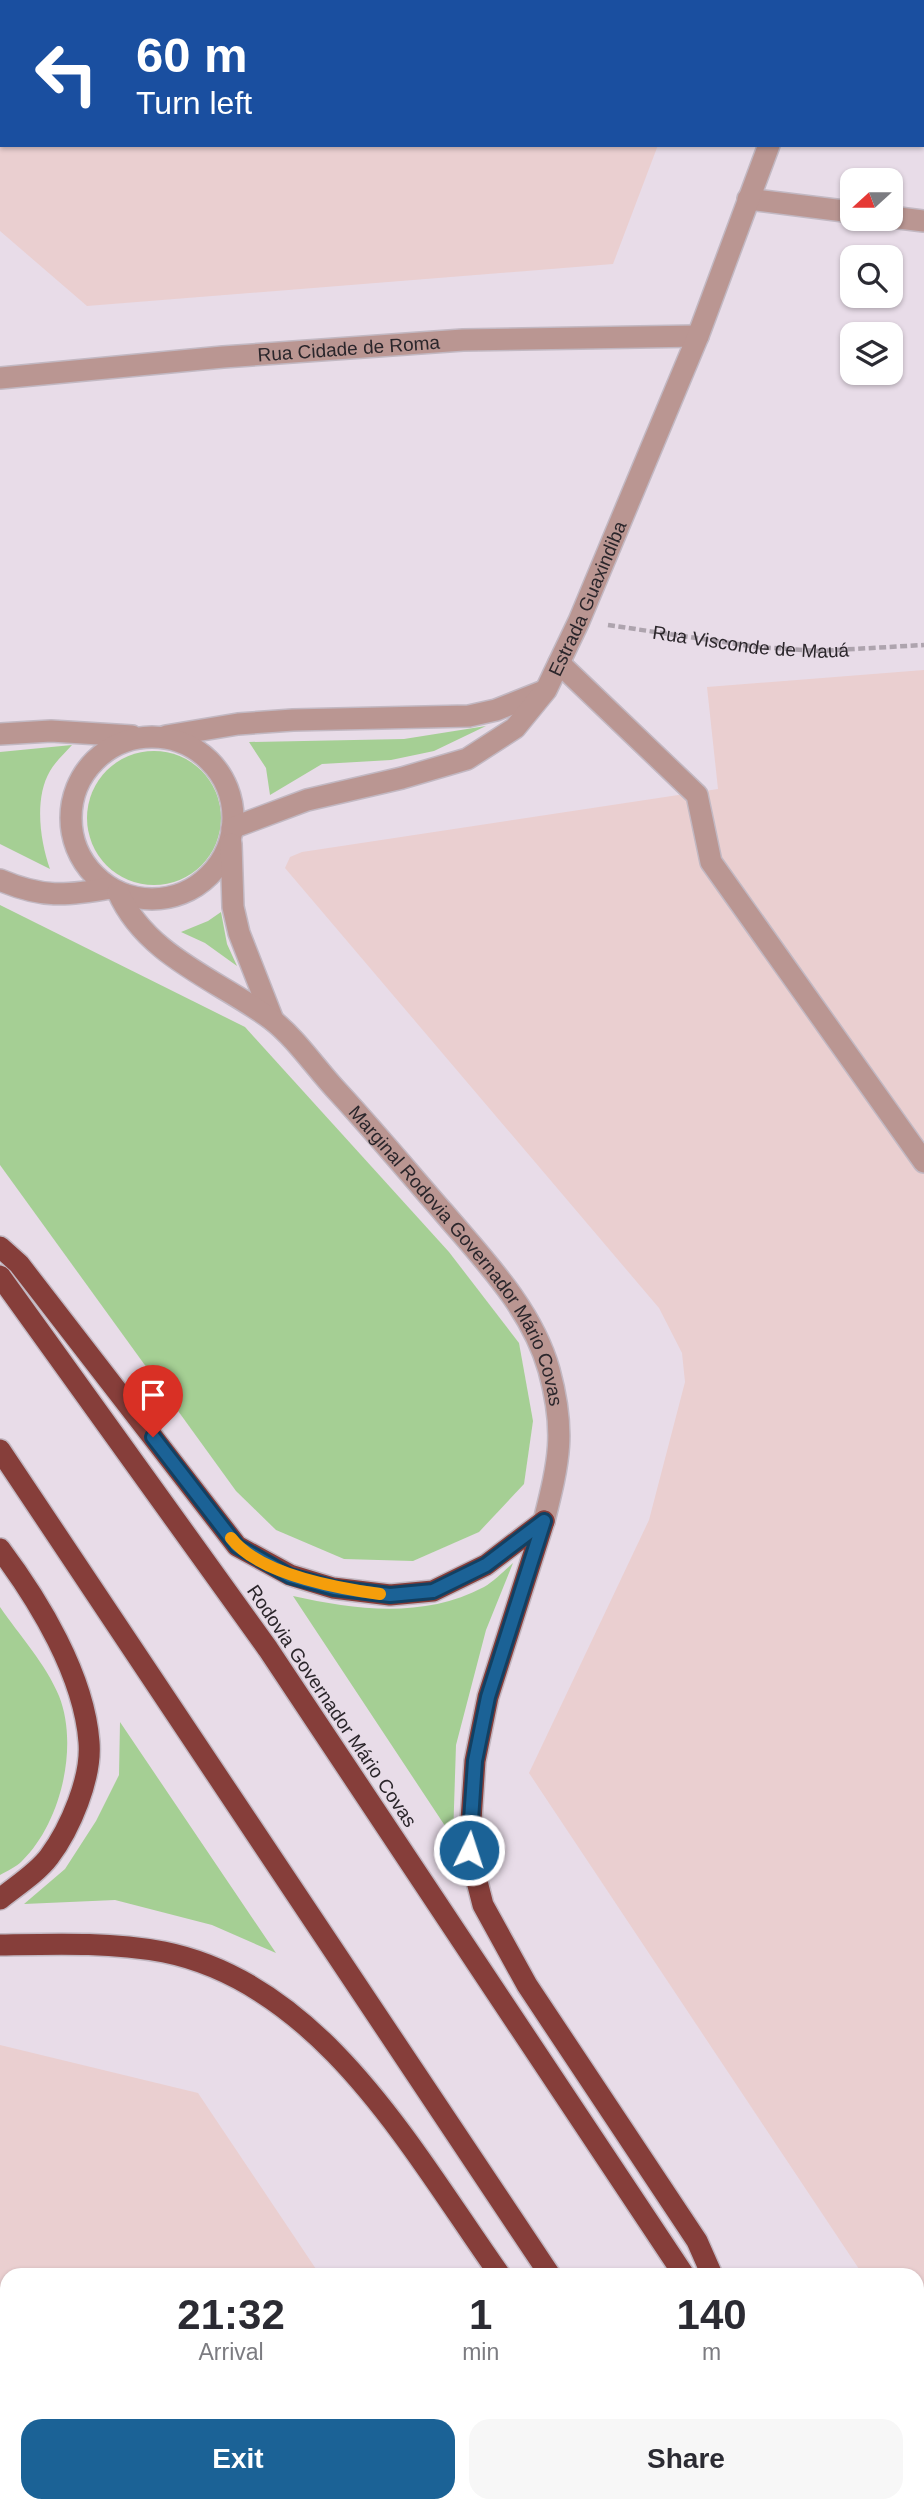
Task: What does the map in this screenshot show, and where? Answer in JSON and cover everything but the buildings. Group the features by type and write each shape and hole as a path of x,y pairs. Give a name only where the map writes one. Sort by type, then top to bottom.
{"highway":[{"path":"0,1247 19,1264 237,1546 290,1576 334,1588 390,1595 433,1591 486,1565 544,1521"},
{"name":"Rodovia Governador Mário Covas","path":"0,1276 268,1649 679,2268"},
{"path":"0,1450 545,2268"},
{"path":"544,1521 488,1697 475,1761 469,1850 483,1905 527,1985 697,2241 709,2268"},
{"path":"0,1549 25,1582 73,1673 89,1743 82,1787 70,1825 47,1859 0,1899"},
{"path":"0,1945 100,1943 166,1953 219,1969 273,1998 320,2038 361,2080 495,2268"}],"street":[{"name":"Estrada Guaxindiba","path":"164,737 238,724 293,720 469,716 496,710 546,690 579,621 698,336 768,147"},
{"path":"748,199 840,210"},
{"path":"903,218 924,221"},
{"name":"Rua Cidade de Roma","path":"0,378 223,357 463,340 698,336"},
{"path":"559,663 697,795 711,862 924,1162"},
{"path":"0,880 46,895 114,890 150,899 177,896 201,883 219,864 231,834 307,800 402,778 467,759 491,746 515,728 546,690"},
{"path":"0,734 51,731 164,737 190,746 212,762 227,786 233,812 231,834 236,920 273,1020"},
{"path":"138,737 114,745 94,759 80,779 72,802 71,827 78,851 91,872 114,890 148,937 180,961 273,1020"},
{"name":"Marginal Rodovia Governador Mário Covas","path":"273,1020 489,1266 533,1329 548,1368 558,1409 560,1456 544,1521"}],"path":[{"name":"Rua Visconde de Mauá","path":"579,621 757,647 819,651 924,645"}],"shaded area":[{"path":"0,147 657,147 613,264 87,306 0,231"},
{"path":"924,670 924,2268 858,2268 529,1773 649,1520 685,1382 682,1353 659,1308 285,868 290,857 302,852 718,789 707,687"},
{"path":"0,2045 198,2093 315,2268 0,2268"}],"green space":[{"path":"486,726 434,751 391,760 322,764 270,795 266,768 249,742 404,739"},
{"path":"72,745 50,771 42,794 41,833 50,869 0,844 0,752"},
{"path":"154,751 179,756 201,771 216,793 221,818 216,843 201,865 179,880 154,885 129,880 107,865 92,843 87,818 92,793 107,771 129,756"},
{"path":"0,905 245,1027 449,1252 519,1343 533,1421 524,1484 479,1532 413,1561 344,1559 276,1530 236,1491 0,1165"},
{"path":"221,912 227,944 237,966 205,943 181,932 208,921"},
{"path":"513,1563 486,1630 456,1745 453,1838 293,1596 365,1608 413,1608 461,1597 484,1587"},
{"path":"0,1607 54,1684 65,1716 67,1738 63,1783 47,1826 22,1861 0,1875"},
{"path":"120,1722 276,1953 212,1925 115,1900 24,1904 65,1869 96,1821 119,1775"}],"slow traffic":[{"path":"231,1538 237,1546 290,1576 334,1588 380,1594"}],"route":[{"path":"153,1437 237,1546 290,1576 334,1588 390,1595 433,1591 486,1565 544,1521 488,1697 475,1761 469,1850"}]}
